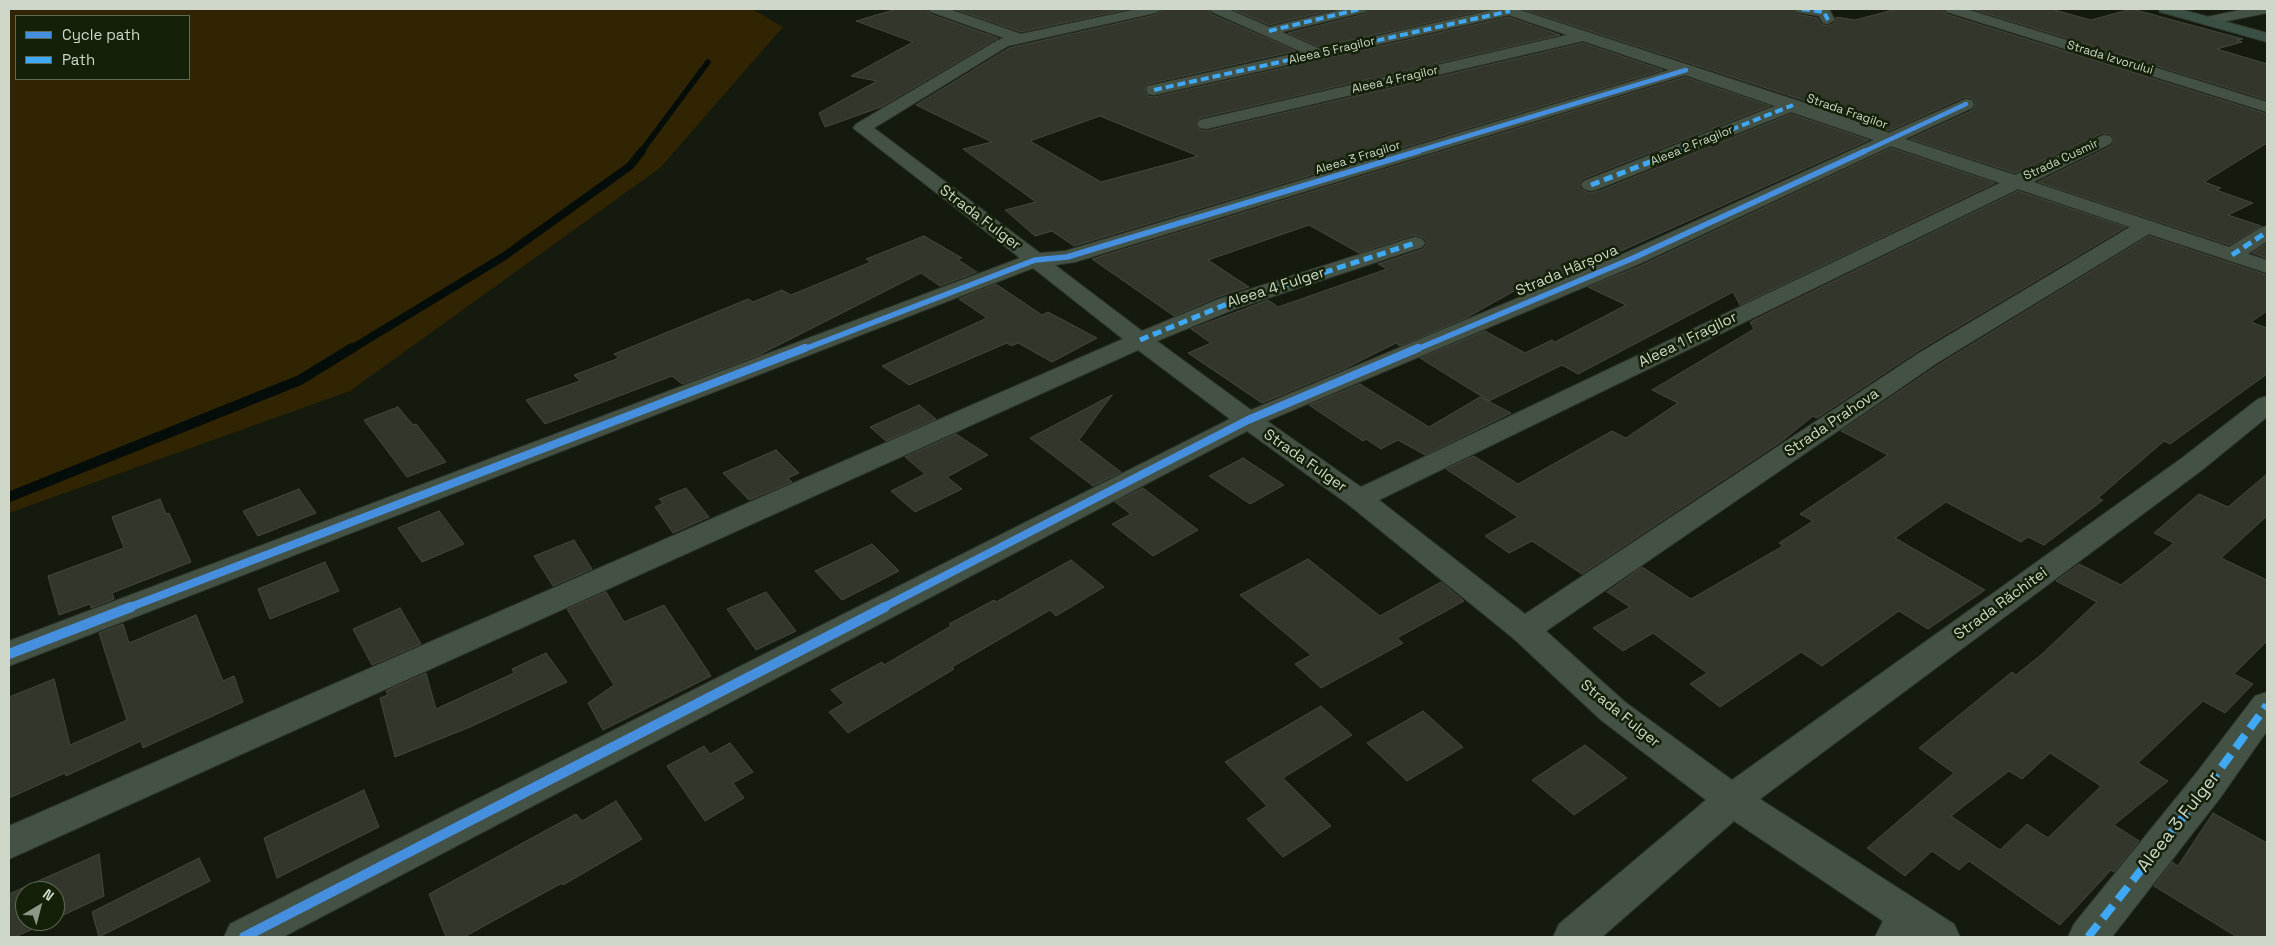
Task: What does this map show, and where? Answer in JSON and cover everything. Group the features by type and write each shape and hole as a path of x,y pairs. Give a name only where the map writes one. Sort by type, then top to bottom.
{"main road":[{"path":"2165,9 2267,38"}],"street":[{"path":"936,9 1020,39 1155,9"},
{"path":"1216,9 1318,54"},
{"path":"1269,31 1360,9"},
{"path":"1802,9 1824,12 1828,20"},
{"name":"Strada Izvorului","path":"1952,9 2267,107"},
{"path":"2207,21 2265,9"},
{"name":"Strada Fragilor","path":"1507,10 1793,105 2267,267"},
{"name":"Aleea 5 Fragilor","path":"1154,90 1507,10"},
{"name":"Aleea 4 Fragilor","path":"1206,124 1584,36"},
{"name":"Strada Fulger","path":"1020,39 1003,43 862,128 1140,340 1359,499 1524,630 1612,711 1732,800 1916,931"},
{"name":"Aleea 3 Fragilor","path":"9,654 1035,260 1076,254 1686,70"},
{"name":"Strada Hârșova","path":"244,937 1248,420 1631,259 1966,104"},
{"name":"Aleea 2 Fragilor","path":"1591,185 1793,105"},
{"name":"Strada Cusmir","path":"2017,181 2104,140"},
{"name":"Aleea 1 Fragilor","path":"1359,499 2017,181"},
{"name":"Strada Prahova","path":"1524,630 1928,358 2147,226"},
{"path":"2232,255 2267,232"},
{"name":"Aleea 4 Fulger","path":"9,843 1140,340 1227,304 1415,243"},
{"name":"Strada Răchitei","path":"1573,937 1732,800 2192,464 2267,404"},
{"name":"Aleea 3 Fulger","path":"2088,937 2207,787 2267,705"}],"shaded area":[{"path":"9,9 752,9 783,27 660,168 350,391 9,513"}],"building":[{"path":"897,9 927,9 930,14 998,38 881,107 825,127 819,113 877,81 851,76 913,42 856,21"},
{"path":"954,9 1129,9 1021,32"},
{"path":"1164,9 1208,9 1211,14 1296,51 1148,84 1144,91 1148,96 1154,97 1509,17 1560,35 1200,118 1196,125 1200,130 1206,131 1583,43 1663,70 1074,246 1052,231 1035,236 1005,210 1036,202 963,149 992,142 916,105 1009,48 1155,15","holes":["1100,116 1198,156 1101,182 1030,141"]},
{"path":"1232,9 1336,9 1269,25"},
{"path":"1369,9 1490,9 1320,47 1288,33 1365,14"},
{"path":"1522,9 1793,9 1797,14 1818,18 1821,24 1828,26 1836,22 1836,17 1855,20 1897,9 1943,9 1946,14 2267,114 2267,143 2204,182 2221,188 2216,190 2253,203 2228,215 2261,226 2229,245 2038,182 2111,146 2115,140 2110,134 2103,133 2015,173 1910,139 1973,110 1976,103 1972,98 1965,97 1889,131 1800,99"},
{"path":"1972,9 2051,9 2091,20 2132,9 2243,39 2237,40 2242,42 2217,49 2267,64 2267,100"},
{"path":"1685,77 1770,106 1583,179 1579,185 1582,190 1590,193 1599,191 1791,114 1869,140 1565,276 1562,275 1550,280 1541,276 1464,319 1400,346 1396,343 1346,368 1262,403 1188,353 1211,343 1191,329 1268,300 1278,307 1387,269 1378,264 1423,249 1427,243 1424,238 1414,235 1359,253 1309,225 1208,260 1249,287 1218,297 1174,316 1092,259"},
{"path":"1891,148 1995,183 1740,305 1733,292 1578,374 1562,365 1489,401 1420,358 1485,331 1525,353 1552,340 1555,342 1626,305 1588,287 1640,266"},
{"path":"2018,191 2126,227 1918,351 1817,418 1813,416 1782,441 1582,574 1532,541 1509,553 1485,536 1518,517 1446,469 1474,456 1518,484 1612,431 1626,438 1678,403 1652,390 1754,329 1750,322"},
{"path":"924,236 962,258 957,259 977,272 940,286 921,273 759,355 682,384 672,376 545,424 526,400 580,381 574,375 619,358 614,354 748,299 753,302 782,290 791,295 871,262 866,259"},
{"path":"2149,236 2267,275 2267,311 2251,322 2267,328 2267,374 2170,444 2164,441 2098,498 2103,500 2044,545 2028,537 2021,542 1946,502 1895,538 1985,590 1928,629 1899,611 1822,666 1801,652 1720,707 1690,684 1707,673 1653,633 1623,651 1593,628 1630,607 1607,592 1642,567 1691,599 1783,546 1779,543 1813,521 1800,514 1888,455 1841,431 1938,365"},
{"path":"2267,243 2267,258 2252,253"},
{"path":"996,284 1042,315 1048,312 1097,338 1052,362 1018,343 1011,346 1007,343 909,385 882,366 987,318 959,299"},
{"path":"1360,384 1429,427 1480,397 1511,413 1425,455 1398,440 1381,449 1366,439 1363,441 1309,405"},
{"path":"1112,395 1079,440 1121,472 1093,486 1030,438"},
{"path":"919,405 936,419 886,441 870,427"},
{"path":"398,407 413,425 416,424 446,462 407,477 364,420"},
{"path":"956,434 988,455 947,477 962,489 915,512 891,491 925,474 905,457"},
{"path":"776,450 799,473 788,478 792,482 749,500 723,473"},
{"path":"1243,458 1284,485 1250,504 1209,476"},
{"path":"2267,474 2267,516 2221,558 2267,580 2267,641 2234,674 2253,684 2225,713 2203,701 2138,763 2168,781 2114,825 2139,841 2114,872 2111,870 2060,925 1969,861 1959,870 1932,851 1905,876 1867,848 1954,773 1919,748 2012,672 2016,675 2042,654 2097,602 2056,581 2079,564 2121,585 2174,543 2154,533 2199,494 2228,507","holes":["2050,753 2101,786 2048,838 2027,824 2000,850 1951,816 2009,771 2022,779"]},
{"path":"686,488 709,517 673,533 655,507 663,503 659,499"},
{"path":"1143,488 1198,530 1153,556 1112,524 1131,514 1115,502"},
{"path":"299,489 316,513 258,536 243,511"},
{"path":"160,499 166,514 169,513 191,562 112,593 114,599 91,608 90,604 59,615 48,576 124,548 112,517"},
{"path":"439,511 464,544 422,562 398,528"},
{"path":"574,540 592,569 553,586 534,556"},
{"path":"872,544 899,571 842,600 815,571"},
{"path":"1308,559 1380,616 1441,582 1464,601 1397,638 1403,643 1321,688 1295,664 1311,655 1240,595"},
{"path":"1071,560 1104,587 1056,616 1050,610 952,667 954,669 848,733 829,712 844,703 831,690 882,662 884,665 951,626 949,624 994,600 996,602"},
{"path":"325,562 339,591 270,619 258,589"},
{"path":"606,592 624,622 664,605 711,676 603,730 588,703 614,685 567,609"},
{"path":"766,592 796,631 756,650 727,609"},
{"path":"400,608 421,644 372,665 353,629"},
{"path":"196,615 223,681 234,676 243,702 143,748 141,741 66,776 65,773 9,798 9,697 54,679 70,745 127,720 99,633 123,624 129,643"},
{"path":"546,653 567,682 470,727 395,757 380,698 388,695 386,691 426,673 436,709 514,673 512,669"},
{"path":"1321,706 1352,735 1283,778 1331,826 1283,857 1247,819 1267,806 1225,762"},
{"path":"1423,711 1463,747 1407,781 1367,743"},
{"path":"730,743 753,772 733,783 744,798 705,821 667,766 704,746 710,754"},
{"path":"1585,745 1627,778 1574,815 1532,780"},
{"path":"364,790 379,827 277,878 264,838"},
{"path":"616,801 642,839 563,885 562,883 464,937 446,937 429,894 576,814 582,821"},
{"path":"2213,813 2267,843 2267,937 2237,937 2154,886 2172,862 2178,866"},
{"path":"99,854 104,896 65,914 65,881 38,881"},
{"path":"199,858 210,881 99,937 92,912"},
{"path":"15,891 15,931 28,931 15,937 9,937 9,894"}],"waterway":[{"path":"641,152 708,62"},
{"path":"350,350 503,257 630,166 642,151"},
{"path":"9,497 300,380 352,348"}],"marked path":[{"path":"1269,31 1360,9"},
{"path":"1802,9 1824,12 1828,20"},
{"path":"1154,90 1510,11"},
{"path":"1591,185 1793,105"},
{"path":"2232,255 2267,232"},
{"path":"1140,340 1227,304 1415,243"},
{"path":"2088,937 2207,787 2267,705"}],"cycle path":[{"path":"9,654 1035,260 1067,257 1686,70"},
{"path":"244,937 1248,420 1631,259 1966,104"}]}
